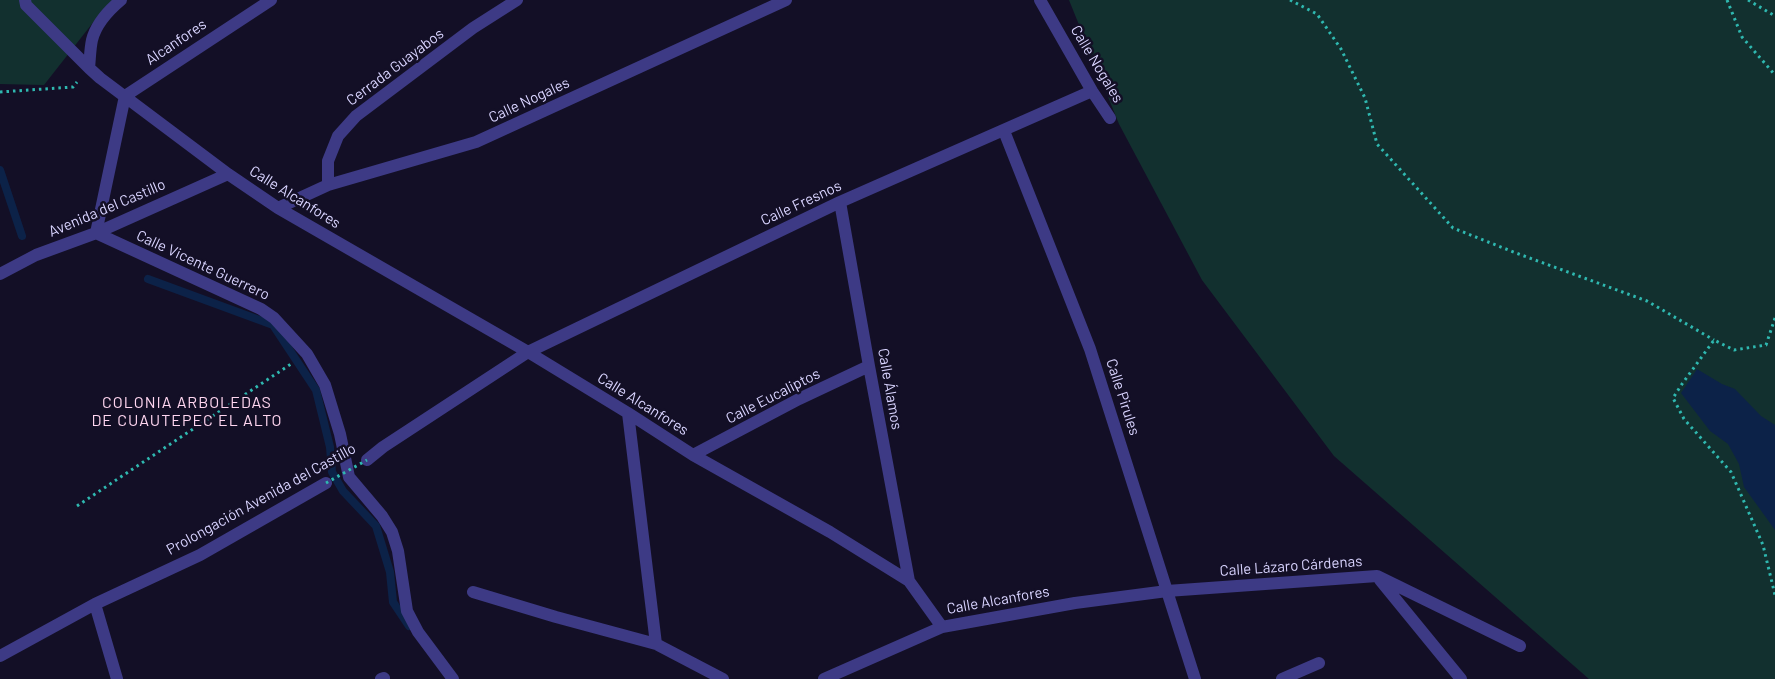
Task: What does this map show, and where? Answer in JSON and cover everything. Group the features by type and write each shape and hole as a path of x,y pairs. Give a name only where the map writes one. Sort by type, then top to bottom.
{"street":[{"name":"Calle Alcanfores","path":"25,0 26,5 89,68 228,174 278,208 528,352 693,455 830,532 909,581 942,627 1075,603 1167,590"},
{"path":"89,68 92,39 97,27 121,0"},
{"name":"Alcanfores","path":"125,96 271,0"},
{"name":"Cerrada Guayabos","path":"328,184 328,161 338,136 356,116 473,28 517,0"},
{"name":"Calle Nogales","path":"278,208 328,184 476,142 786,0"},
{"name":"Calle Nogales","path":"1040,0 1092,91 1110,118"},
{"name":"Calle Fresnos","path":"528,352 840,202 1092,91"},
{"path":"96,233 125,96"},
{"name":"Calle Pirules","path":"1004,131 1090,349 1195,679"},
{"name":"Avenida del Castillo","path":"0,274 36,255 96,233 228,174"},
{"name":"Calle Álamos","path":"840,202 868,366 909,581"},
{"name":"Calle Vicente Guerrero","path":"96,233 262,309 274,318 306,354 325,386 340,434 349,477 382,516 392,532 398,550 407,611 418,632 454,679"},
{"name":"Prolongación Avenida del Castillo","path":"367,460 383,447 528,352"},
{"name":"Calle Eucaliptos","path":"693,455 799,399 868,366"},
{"path":"628,413 656,644"},
{"name":"Prolongación Avenida del Castillo","path":"2,651 95,604 200,555 326,483"},
{"path":"1377,576 1461,679"},
{"name":"Calle Lázaro Cárdenas","path":"1167,590 1377,576 1520,646"},
{"path":"473,592 656,644 722,679"},
{"path":"95,604 117,679"},
{"path":"824,679 942,627"},
{"path":"1282,679 1319,663"}],"path":[{"path":"1290,0 1317,14 1341,49 1365,98 1377,144 1453,228 1647,301 1734,350 1766,345 1775,318"},
{"path":"1727,0 1742,37 1775,75"},
{"path":"1748,0 1775,16"},
{"path":"0,92 73,87 89,68"},
{"path":"1714,340 1673,398 1684,419 1731,472 1764,545 1775,594"},
{"path":"77,506 291,364"},
{"name":"Prolongación Avenida del Castillo","path":"326,483 367,460"}],"green space":[{"path":"0,0 118,0 102,11 44,85 0,84"},
{"path":"1069,0 1775,0 1775,679 1589,679 1334,456 1202,280 1119,124"}],"water":[{"path":"1697,369 1722,384 1735,389 1761,416 1775,425 1775,530 1744,487 1739,464 1728,444 1710,431 1681,393"}],"waterway":[{"path":"0,170 22,236"},
{"path":"148,279 273,325 316,390 330,447 332,472 343,491 376,526 390,572 393,602 409,626"}],"district":[{"name":"COLONIA ARBOLEDAS DE CUAUTEPEC EL ALTO","path":"187,412"}]}
